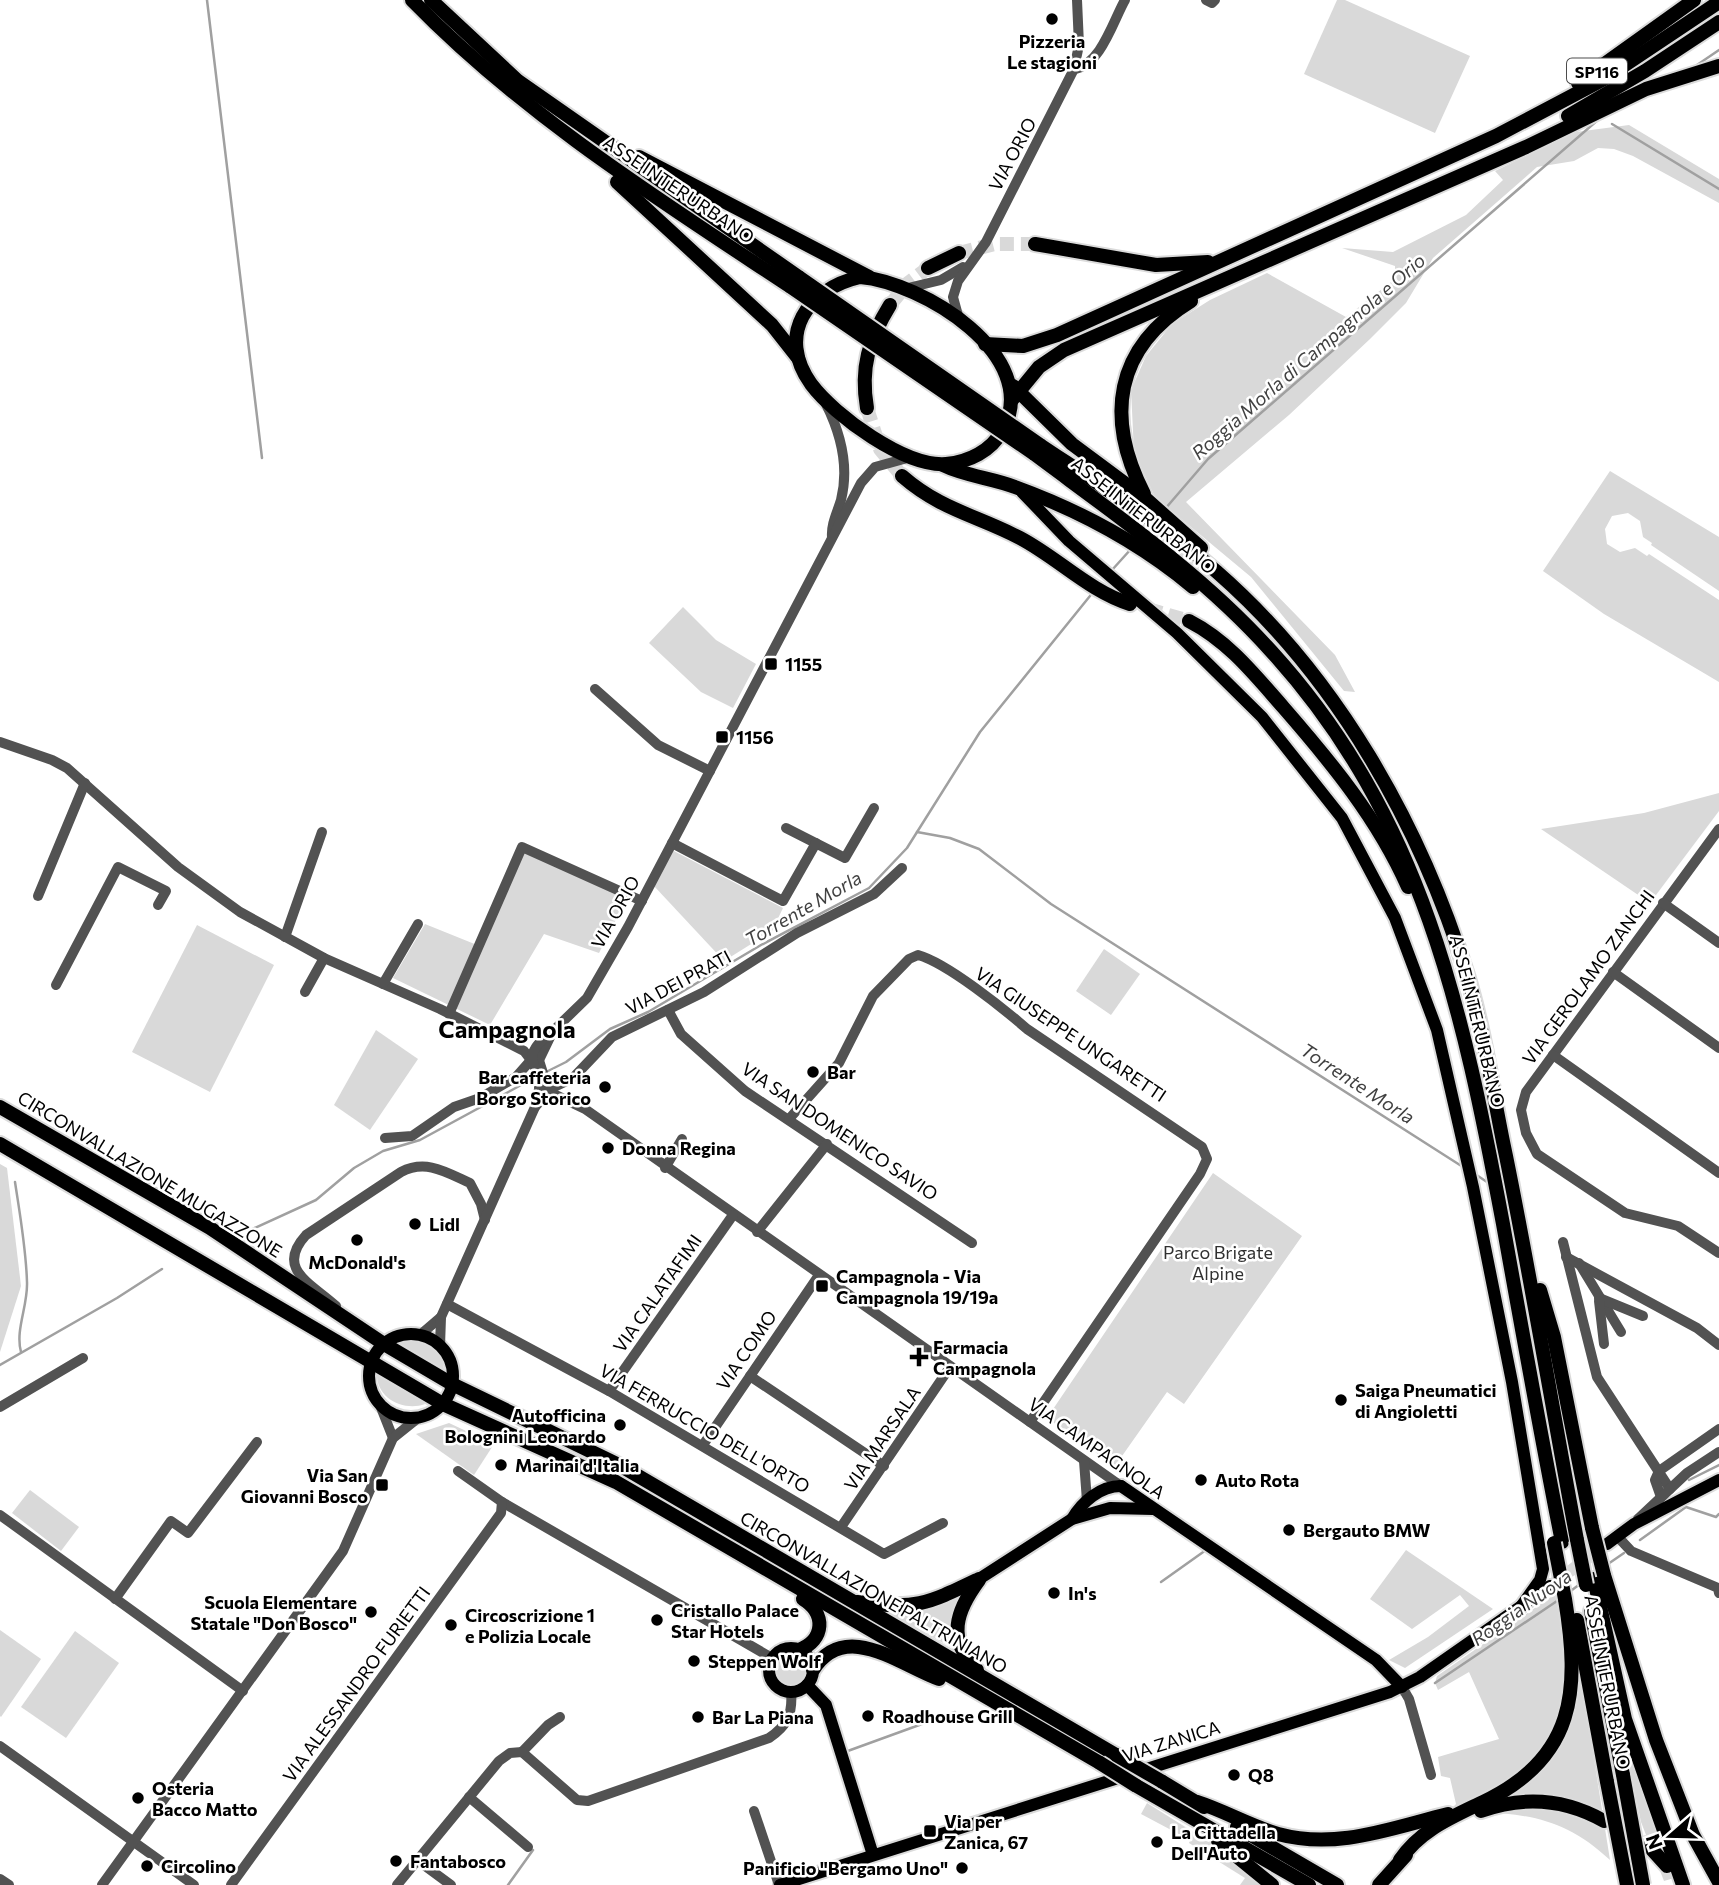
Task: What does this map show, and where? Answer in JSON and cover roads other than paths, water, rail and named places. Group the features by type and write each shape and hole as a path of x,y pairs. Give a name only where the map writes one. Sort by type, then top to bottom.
{"highway":[{"name":"ASSE INTERURBANO","path":"411,0 494,79 579,145 796,282"},
{"name":"ASSE INTERURBANO","path":"431,0 518,81 796,282 1037,449 1128,531 1208,589 1271,650 1349,754 1405,857 1426,906 1451,980 1484,1125 1553,1500 1568,1597 1627,1885"},
{"name":"SP116","path":"1496,136 1617,58 1694,0"},
{"path":"985,344 1011,347 1036,343 1496,136 1604,79 1719,2"},
{"path":"1455,175 1600,98 1719,22"},
{"path":"942,464 966,461 993,444 1005,426 1014,397 1039,367 1064,350 1455,175 1526,147 1646,89 1719,66"},
{"path":"518,81 530,82 643,159 874,278 908,288 959,319 985,344 1003,367 1014,397 1146,505"},
{"path":"579,145 583,155 622,186 772,326 822,396 868,433 911,457 1013,486 1128,531"},
{"path":"1035,244 1156,265 1201,264 1236,255"},
{"path":"1146,505 1129,465 1121,434 1122,393 1135,356 1161,322 1174,312 1262,269 1297,246"},
{"path":"928,268 959,254"},
{"path":"800,362 798,331 806,307 816,296 848,280 874,278"},
{"path":"867,408 863,383 866,354 890,305"},
{"name":"ASSE INTERURBANO","path":"1037,449 1146,505 1235,579 1280,625 1331,689 1351,728 1390,790 1419,849 1467,975 1539,1329 1555,1376 1585,1535"},
{"path":"902,476 932,500 1021,538 1108,595 1130,604"},
{"path":"1189,621 1211,633 1236,653 1337,771 1387,846 1406,883 1435,953 1484,1125"},
{"name":"CIRCONVALLAZIONE MUGAZZONE","path":"0,1107 210,1228 384,1344"},
{"path":"0,1144 228,1275 372,1363"},
{"path":"1525,1250 1554,1337 1585,1535 1617,1683 1637,1754 1683,1885"},
{"name":"CIRCONVALLAZIONE PALTRINIANO","path":"384,1344 452,1384 621,1466 1337,1885"},
{"name":"CIRCONVALLAZIONE PALTRINIANO","path":"372,1363 443,1404 564,1457 637,1495 1309,1885"},
{"path":"637,1495 645,1507 813,1605 820,1620 819,1634 812,1643 799,1650"},
{"path":"849,1601 894,1607 918,1606 979,1578"},
{"path":"979,1578 961,1604 956,1623 961,1648 970,1662 988,1680"},
{"name":"ASSE INTERURBANO","path":"1595,1580 1623,1775 1643,1885"},
{"path":"1595,1580 1693,1835 1719,1882"},
{"path":"1379,1885 1428,1831 1519,1781 1542,1759 1557,1734 1568,1707 1573,1680 1568,1597"},
{"path":"813,1670 827,1653 863,1646 932,1676 973,1690"},
{"path":"1617,1683 1690,1885"},
{"path":"1197,1802 1278,1834 1320,1841 1368,1835 1466,1809"},
{"path":"1401,1860 1451,1824 1486,1809 1515,1802 1557,1803 1584,1810 1604,1821"},
{"path":"1188,1814 1272,1885"},
{"path":"1647,1844 1667,1866"}],"main road":[{"path":"1013,486 1030,497 1082,553 1177,633 1262,717 1342,817 1395,918 1425,992 1473,1187 1510,1368 1530,1505 1542,1561 1540,1580 1520,1608"},
{"path":"420,1335 440,1346 450,1361 452,1384 443,1404 418,1418 398,1416 380,1405 370,1385 372,1363 384,1344 398,1336 420,1335"},
{"path":"1620,1544 1634,1524 1719,1480"},
{"path":"979,1578 1072,1519 1098,1509 1118,1495 1121,1486 1105,1488 1087,1501 1072,1519"},
{"name":"VIA CAMPAGNOLA","path":"1121,1486 1376,1660 1402,1687"},
{"path":"1098,1509 1153,1509"},
{"name":"VIA ZANICA","path":"779,1885 810,1880 873,1855 1402,1687 1550,1586"},
{"path":"784,1649 799,1650 809,1658 813,1670 807,1685 791,1692 778,1688 770,1677 772,1658 784,1649"},
{"path":"807,1685 826,1705 873,1855"}],"street":[{"path":"1077,0 1079,45 1074,69 1085,66 1094,58 1125,0"},
{"path":"1206,0 1212,3 1214,0"},
{"name":"VIA ORIO","path":"959,319 954,307 954,290 962,273 978,253 1074,69"},
{"name":"VIA ORIO","path":"908,288 949,276 978,253"},
{"name":"VIA ORIO","path":"822,396 838,430 845,465 844,485 832,538"},
{"name":"VIA ORIO","path":"385,1138 412,1136 454,1107 480,1098 516,1077 536,1062 553,1031 587,998 642,901 866,476 884,463 911,457"},
{"path":"596,689 658,745 710,771"},
{"path":"0,742 52,760 85,783 201,885 285,937 324,958 449,1014 505,1042 536,1062 543,1086 441,1317 440,1346"},
{"path":"38,896 85,783"},
{"path":"786,828 845,858 874,808"},
{"name":"VIA GEROLAMO ZANCHI","path":"1718,831 1526,1092 1521,1110 1526,1133 1537,1154 1625,1213 1672,1223 1719,1253"},
{"path":"285,937 321,832"},
{"path":"672,843 783,901 816,844"},
{"path":"449,1014 522,847 642,901"},
{"path":"56,985 118,867 166,891 158,905"},
{"name":"VIA DEI PRATI","path":"543,1086 573,1078 612,1037 704,992 797,933 874,894 902,868"},
{"path":"1663,903 1719,943"},
{"path":"383,984 418,924"},
{"name":"VIA GIUSEPPE UNGARETTI","path":"789,1119 839,1063 873,996 909,960 918,956 925,957 962,981 1017,1018 1027,1029 1202,1147 1206,1155 1200,1174 1030,1422"},
{"path":"305,992 324,958"},
{"path":"1613,972 1719,1048"},
{"name":"VIA SAN DOMENICO SAVIO","path":"668,1010 681,1034 722,1071 972,1243"},
{"path":"1553,1055 1719,1173"},
{"name":"VIA CAMPAGNOLA","path":"543,1086 584,1109 1121,1486"},
{"path":"665,1168 682,1139"},
{"path":"757,1232 827,1144"},
{"path":"350,1321 296,1272 292,1257 306,1235 413,1166 436,1168 470,1183 481,1203 485,1220"},
{"name":"VIA CALATAFIMI","path":"609,1391 733,1215"},
{"path":"1563,1242 1597,1377 1670,1489"},
{"path":"1566,1257 1697,1328 1719,1345"},
{"path":"1579,1262 1621,1332"},
{"name":"VIA COMO","path":"703,1445 818,1275"},
{"path":"1599,1298 1643,1316"},
{"path":"1599,1298 1604,1344"},
{"name":"VIA FERRUCCIO DELL'ORTO","path":"447,1304 609,1391 884,1554 943,1522"},
{"path":"420,1335 441,1317"},
{"path":"0,1408 83,1358"},
{"name":"VIA MARSALA","path":"842,1527 950,1367"},
{"path":"750,1376 884,1466"},
{"path":"380,1405 393,1438"},
{"path":"102,1885 343,1551 393,1438 418,1418"},
{"path":"1661,1497 1655,1480 1659,1471 1719,1429"},
{"path":"115,1599 171,1521 188,1534 257,1442"},
{"path":"1634,1524 1670,1489 1719,1452"},
{"path":"1084,1461 1087,1501"},
{"path":"458,1471 502,1502 772,1658"},
{"name":"VIA ALESSANDRO FURIETTI","path":"231,1885 492,1526 501,1513 502,1502"},
{"path":"0,1515 243,1691"},
{"path":"1620,1544 1718,1588 1719,1593"},
{"path":"1402,1687 1409,1699 1431,1775"},
{"path":"522,1752 577,1801 588,1801 769,1738 782,1729 791,1713 791,1692"},
{"path":"397,1885 499,1760 510,1753 522,1752 548,1725 561,1717"},
{"path":"2,1751 194,1885"},
{"path":"469,1797 528,1847"},
{"name":"VIA ZANICA","path":"754,1811 779,1885"},
{"path":"417,1860 451,1885"},
{"path":"0,1879 9,1885"}],"waterway":[{"path":"207,0 262,458"},
{"name":"Roggia Morla di Campagnola e Orio","path":"1694,67 1719,50"},
{"name":"Roggia Morla di Campagnola e Orio","path":"1165,509 1208,459 1599,119"},
{"path":"1612,124 1719,189"},
{"name":"Roggia Morla di Campagnola e Orio","path":"1112,570 1131,549"},
{"name":"Torrente Morla","path":"546,1072 566,1062 610,1029 648,1012 761,945 869,888 907,848 980,732 1094,591"},
{"name":"Torrente Morla","path":"917,832 950,838 979,849 1051,904 1463,1167"},
{"name":"Torrente Morla","path":"248,1231 316,1200 354,1168 383,1151 420,1140 534,1078"},
{"name":"Torrente Morla","path":"1475,1174 1487,1182"},
{"path":"15,1182 27,1282 20,1335 21,1352"},
{"name":"Torrente Morla","path":"0,1365 162,1269"},
{"path":"1689,1480 1719,1465"},
{"name":"Roggia Nuova","path":"1640,1540 1686,1507 1716,1517 1719,1514"},
{"path":"1161,1582 1206,1550"},
{"name":"Roggia Nuova","path":"1608,1564 1624,1553"},
{"name":"Roggia Nuova","path":"1568,1593 1580,1584"},
{"name":"Roggia Nuova","path":"1435,1683 1560,1599"},
{"path":"845,1752 955,1712"},
{"path":"508,1885 533,1850"}],"tunnel":[{"path":"959,253 995,244 1035,244"},
{"path":"890,305 908,283 928,268"},
{"path":"867,408 880,449 902,476"},
{"path":"1148,609 1189,621"},
{"path":"1554,1583 1604,1546"}],"place":[{"name":"Pizzeria Le stagioni","path":"1052,19"},
{"name":"1155","path":"771,664"},
{"name":"1156","path":"722,737"},
{"name":"Bar","path":"813,1072"},
{"name":"Bar caffeteria Borgo Storico","path":"605,1087"},
{"name":"Donna Regina","path":"608,1148"},
{"name":"Lidl","path":"415,1224"},
{"name":"McDonald's","path":"357,1240"},
{"name":"Campagnola - Via Campagnola 19/19a","path":"822,1286"},
{"name":"Farmacia Campagnola","path":"919,1357"},
{"name":"Saiga Pneumatici di Angioletti","path":"1341,1400"},
{"name":"Autofficina Bolognini Leonardo","path":"620,1425"},
{"name":"Marinai d'Italia","path":"501,1465"},
{"name":"Auto Rota","path":"1201,1480"},
{"name":"Via San Giovanni Bosco","path":"382,1485"},
{"name":"Bergauto BMW","path":"1289,1530"},
{"name":"In's","path":"1054,1593"},
{"name":"Scuola Elementare Statale \"Don Bosco\"","path":"371,1612"},
{"name":"Cristallo Palace Star Hotels","path":"657,1620"},
{"name":"Circoscrizione 1 e Polizia Locale","path":"451,1625"},
{"name":"Steppen Wolf","path":"694,1661"},
{"name":"Roadhouse Grill","path":"868,1716"},
{"name":"Bar La Piana","path":"698,1717"},
{"name":"Q8","path":"1234,1775"},
{"name":"Osteria Bacco Matto","path":"138,1798"},
{"name":"Via per Zanica, 67","path":"930,1831"},
{"name":"La Cittadella Dell'Auto","path":"1157,1842"},
{"name":"Fantabosco","path":"396,1861"},
{"name":"Circolino","path":"147,1866"},
{"name":"Panificio \"Bergamo Uno\"","path":"962,1868"}],"district":[{"name":"Campagnola","path":"507,1028"}],"park label":[{"name":"Parco Brigate Alpine","path":"1218,1262"}]}
